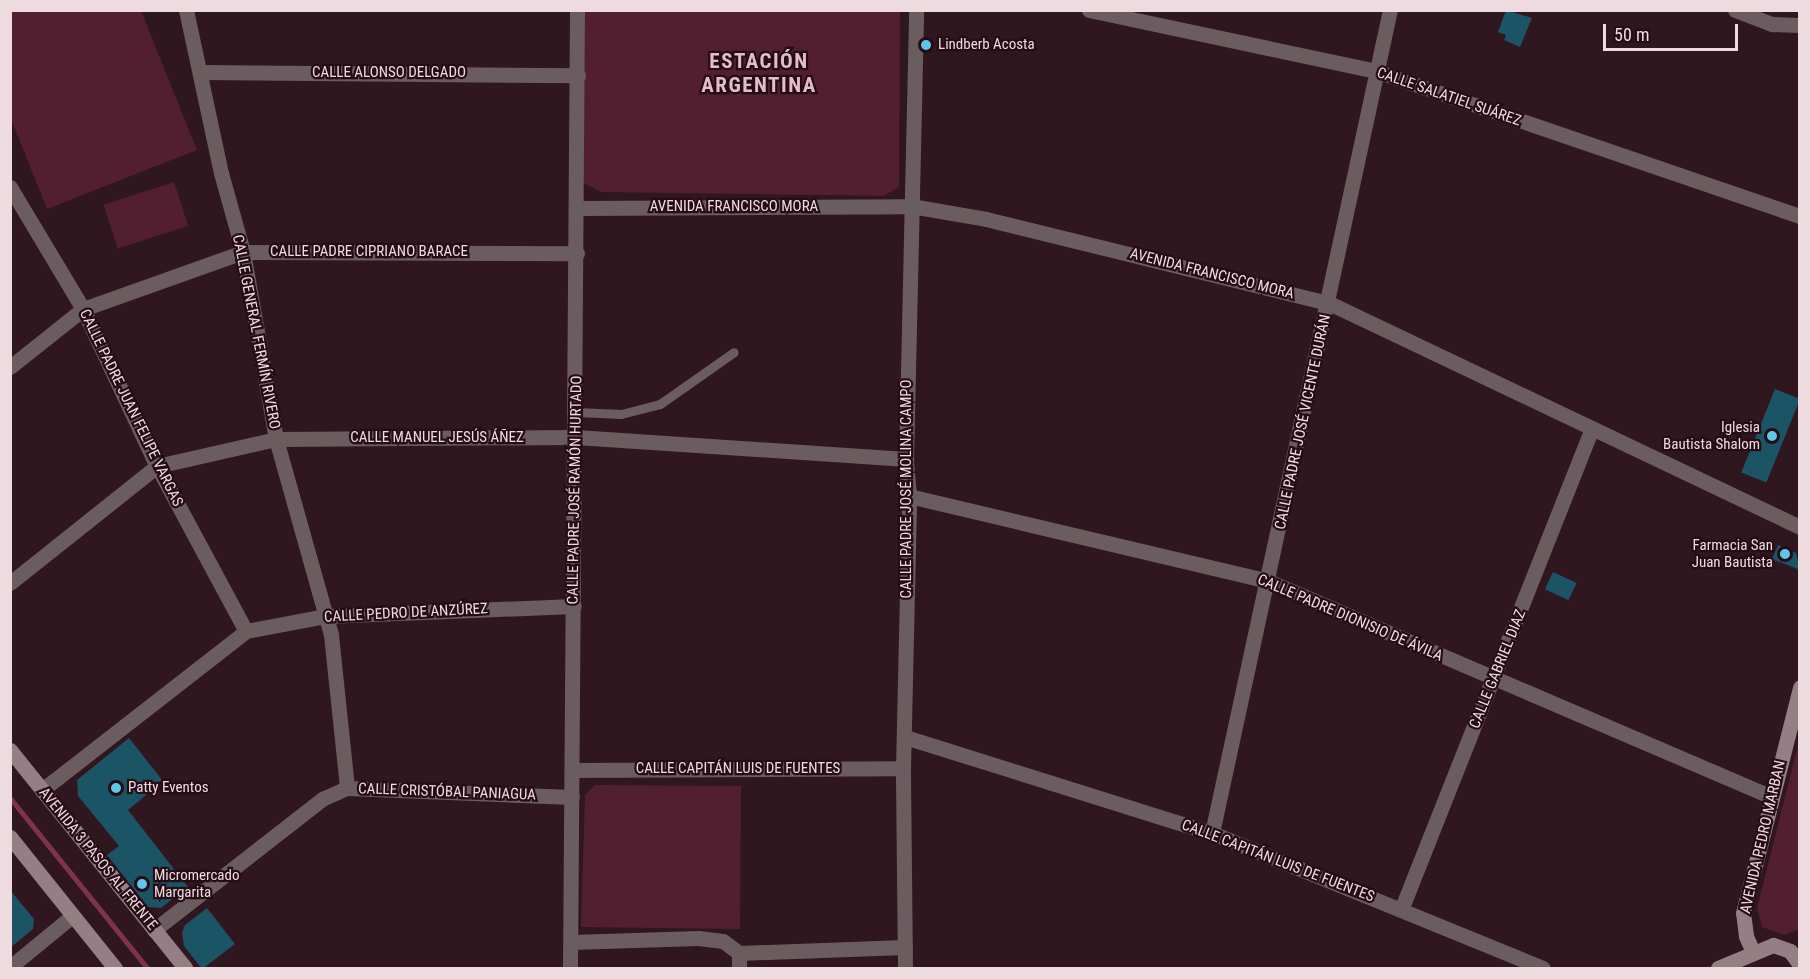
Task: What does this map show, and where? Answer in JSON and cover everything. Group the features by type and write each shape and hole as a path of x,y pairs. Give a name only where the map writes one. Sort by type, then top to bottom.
{"main road":[{"name":"AVENIDA PEDRO MARBAN","path":"1753,952 1746,936 1743,913 1800,687"},
{"name":"AVENIDA 3 PASOS AL FRENTE","path":"10,750 184,969"},
{"path":"10,837 115,969"},
{"path":"1718,969 1773,945 1782,946 1798,958"}],"street":[{"name":"CALLE GENERAL FERMÍN RIVERO","path":"186,10 221,172 243,252 276,439 331,634 347,788"},
{"name":"CALLE PADRE JOSÉ RAMÓN HURTADO","path":"570,969 578,208 577,10"},
{"name":"CALLE PADRE JOSÉ MOLINA CAMPO","path":"906,969 903,768 909,496 906,459 916,10"},
{"name":"CALLE SALATIEL SUÁREZ","path":"1089,10 1376,71 1800,216"},
{"name":"CALLE PADRE JOSÉ VICENTE DURÁN","path":"1212,833 1329,303 1390,10"},
{"path":"1735,10 1772,24 1800,25"},
{"name":"CALLE ALONSO DELGADO","path":"200,72 578,75"},
{"name":"CALLE PADRE JUAN FELIPE VARGAS","path":"10,187 83,309 157,466 246,631"},
{"name":"AVENIDA FRANCISCO MORA","path":"578,208 910,206 986,219 1329,303 1800,527"},
{"name":"CALLE PADRE CIPRIANO BARACE","path":"10,367 83,309 243,252 577,253"},
{"name":"CALLE GABRIEL DIAZ","path":"1401,910 1593,428"},
{"name":"CALLE MANUEL JESÚS ÁÑEZ","path":"10,583 157,466 276,439 576,437 906,459"},
{"name":"CALLE PADRE DIONISIO DE ÁVILA","path":"909,496 1268,581 1772,797"},
{"name":"CALLE PEDRO DE ANZÚREZ","path":"42,790 246,631 325,616 574,606"},
{"name":"CALLE CAPITÁN LUIS DE FUENTES","path":"905,737 1212,833 1543,969"},
{"name":"CALLE CAPITÁN LUIS DE FUENTES","path":"572,771 903,768"},
{"name":"CALLE CRISTÓBAL PANIAGUA","path":"154,930 322,799 347,788 572,796"},
{"path":"10,967 72,916"},
{"path":"571,942 698,938 723,941 739,953 905,946"},
{"path":"739,953 739,969"}],"lane":[{"path":"576,412 621,414 660,404 734,352"}],"shaded area":[{"path":"11,10 141,11 197,150 47,209 11,119"},
{"path":"585,11 900,11 899,187 883,196 601,192 583,183"},
{"path":"174,182 188,226 118,249 104,205"},
{"path":"1799,741 1799,929 1784,935 1762,927 1757,908"},
{"path":"595,785 741,786 740,929 581,927 585,795"}],"building":[{"path":"1506,10 1532,18 1520,47 1504,40 1506,35 1498,32"},
{"name":"Iglesia Bautista Shalom","path":"1775,389 1800,399 1766,483 1741,472"},
{"path":"1778,545 1796,553 1800,570 1772,559"},
{"path":"1553,572 1577,583 1569,600 1545,589"},
{"path":"129,738 163,781 128,810 188,887 161,908 148,907 107,855 119,846 78,796 77,780"},
{"path":"10,890 34,919 33,929 10,948"},
{"path":"207,908 235,944 202,969 184,946 182,933 185,925"}],"waterway":[{"path":"10,798 147,968"}],"place":[{"name":"Lindberb Acosta","path":"926,45"},
{"name":"Iglesia Bautista Shalom","path":"1772,436"},
{"name":"Farmacia San Juan Bautista","path":"1785,554"},
{"name":"Patty Eventos","path":"116,788"},
{"name":"Micromercado Margarita","path":"142,884"}],"district":[{"name":"ESTACIÓN ARGENTINA","path":"759,73"}]}
